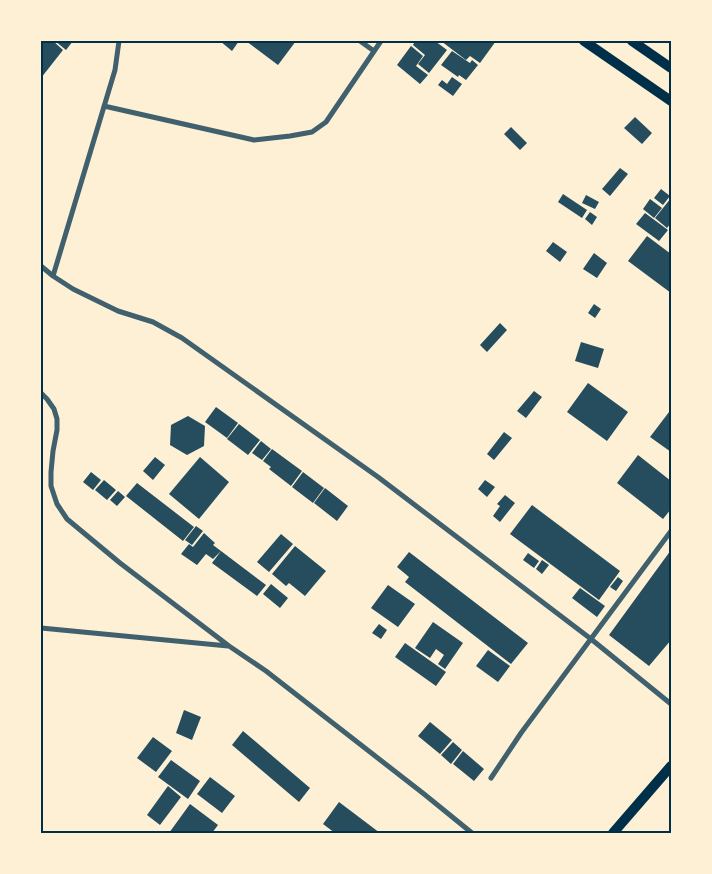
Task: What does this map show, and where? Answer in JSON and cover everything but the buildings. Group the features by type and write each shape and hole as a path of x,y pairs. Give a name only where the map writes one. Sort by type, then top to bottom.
{"main road":[{"path":"584,41 668,98 671,88"},
{"path":"632,41 671,68"},
{"path":"613,833 671,766"}],"street":[{"path":"53,276 116,70 119,41"},
{"path":"360,41 374,51"},
{"path":"104,106 254,140 312,132 326,122 381,41"},
{"path":"41,266 73,289 118,311 153,322 182,338 378,477 590,639 671,704"},
{"path":"41,393 48,399 57,419 51,486 57,504 67,520 229,646 266,671 472,833"},
{"path":"491,778 521,733 671,531"},
{"path":"41,628 229,646"}]}
